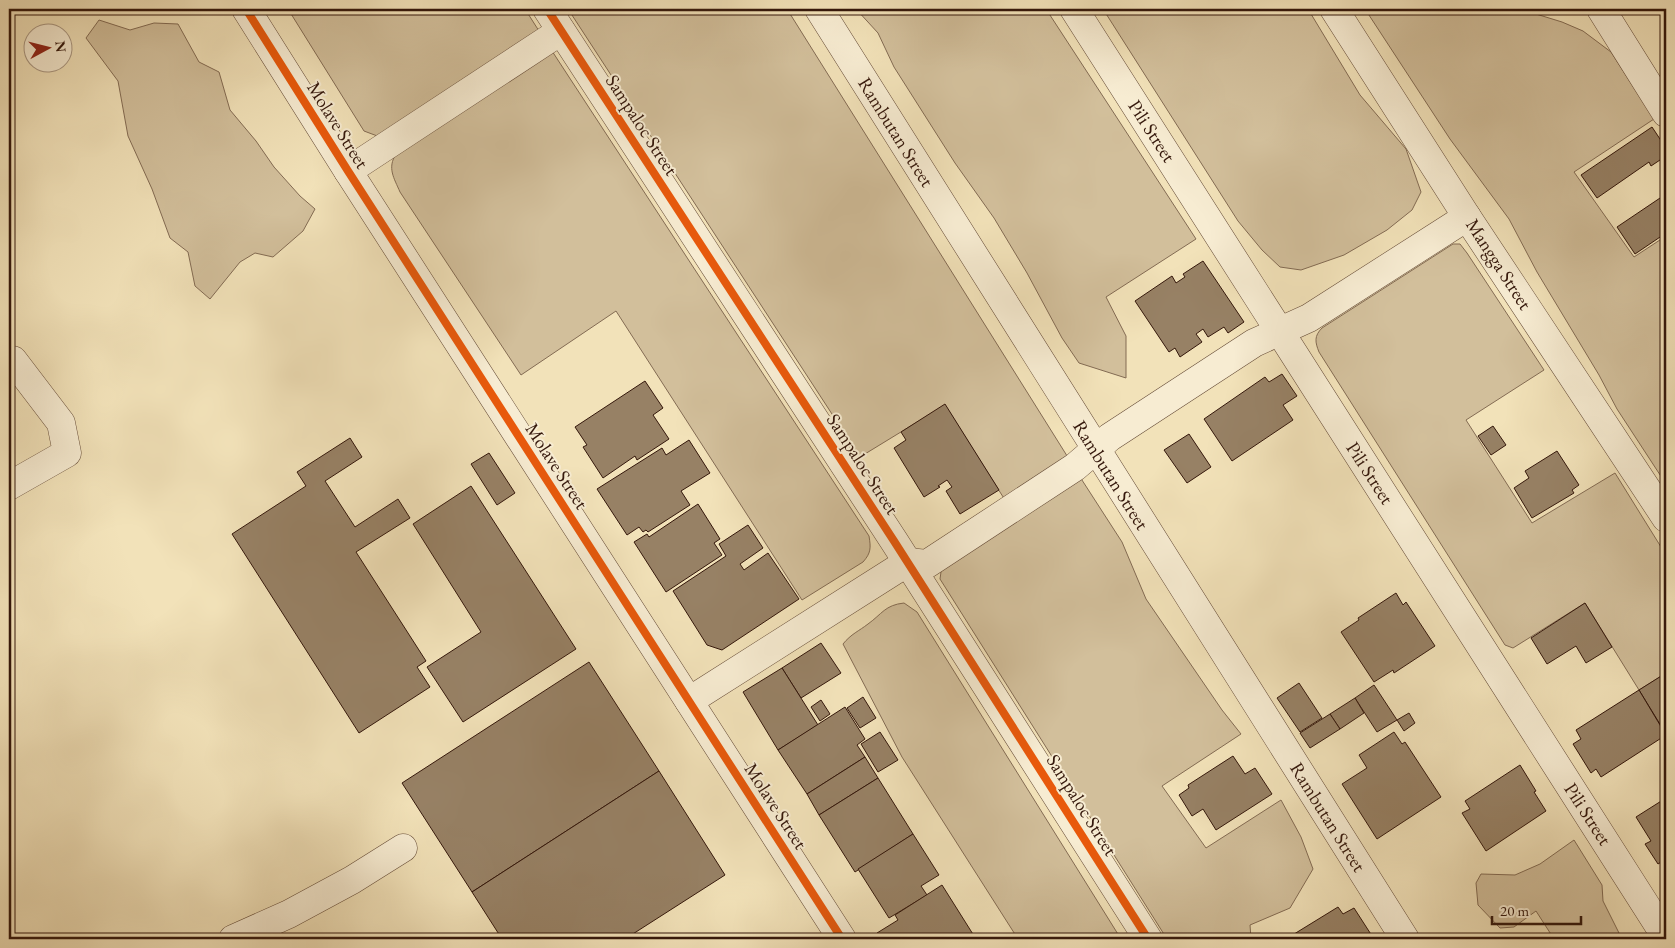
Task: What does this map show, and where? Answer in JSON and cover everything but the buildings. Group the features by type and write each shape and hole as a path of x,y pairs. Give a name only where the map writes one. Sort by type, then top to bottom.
{"street":[{"name":"Molave Street","path":"246,9 348,171 842,939"},
{"name":"Rambutan Street","path":"819,9 1095,450 1405,939"},
{"name":"Pili Street","path":"1074,9 1666,937"},
{"name":"Mangga Street","path":"1334,9 1467,217 1666,518"},
{"path":"1601,9 1666,113"},
{"path":"348,171 554,20"},
{"name":"Sampaloc Street","path":"554,20 908,562 1148,939"},
{"path":"689,701 908,562 927,564 1075,467 1110,436 1254,343 1309,318 1467,217"},
{"path":"9,486 67,452 60,424 13,360"},
{"path":"233,939 297,910 352,880 403,848"}],"shaded area":[{"path":"288,9 525,9 539,31 380,137 364,131"},
{"path":"568,9 787,9 1069,459 1005,500 945,405 860,457"},
{"path":"856,9 1046,9 1196,239 1106,297 1126,336 1126,378 1079,363 1062,338 1027,273 994,218 955,163 894,67 878,33"},
{"path":"1103,9 1308,9 1360,95 1406,149 1421,192 1412,210 1387,230 1344,255 1301,270 1280,267 1262,250 1238,221"},
{"path":"1365,9 1510,9 1511,13 1536,14 1562,22 1583,31 1611,52 1654,119 1574,172 1634,257 1666,236 1666,484 1617,409 1599,375 1537,272 1509,219 1450,139"},
{"path":"99,20 130,30 154,23 178,24 199,62 219,72 230,110 256,141 274,167 300,196 315,209 303,231 273,257 255,253 240,262 210,299 195,286 188,252 170,238 152,189 128,136 118,81 86,38"},
{"path":"552,51 869,536 870,550 863,562 802,600 616,311 521,375 400,192 392,168 393,159 396,154"},
{"path":"1453,244 1460,244 1467,253 1544,370 1466,420 1532,523 1615,473 1666,555 1666,673 1639,690 1585,603 1513,648 1505,645 1319,352 1316,339 1322,328"},
{"path":"1080,477 1122,542 1146,599 1222,710 1241,734 1162,786 1206,848 1281,800 1301,837 1313,869 1290,908 1250,925 1251,939 1167,939 940,579 942,565"},
{"path":"904,603 917,612 1121,939 1018,939 902,757 843,644 888,608"},
{"path":"1574,840 1602,885 1603,901 1622,939 1554,939 1536,911 1514,927 1500,928 1478,905 1476,883 1481,874 1515,875 1540,864"}],"cycle path":[{"path":"246,9 348,171 842,939"},
{"path":"547,9 894,541 1148,939"}]}
